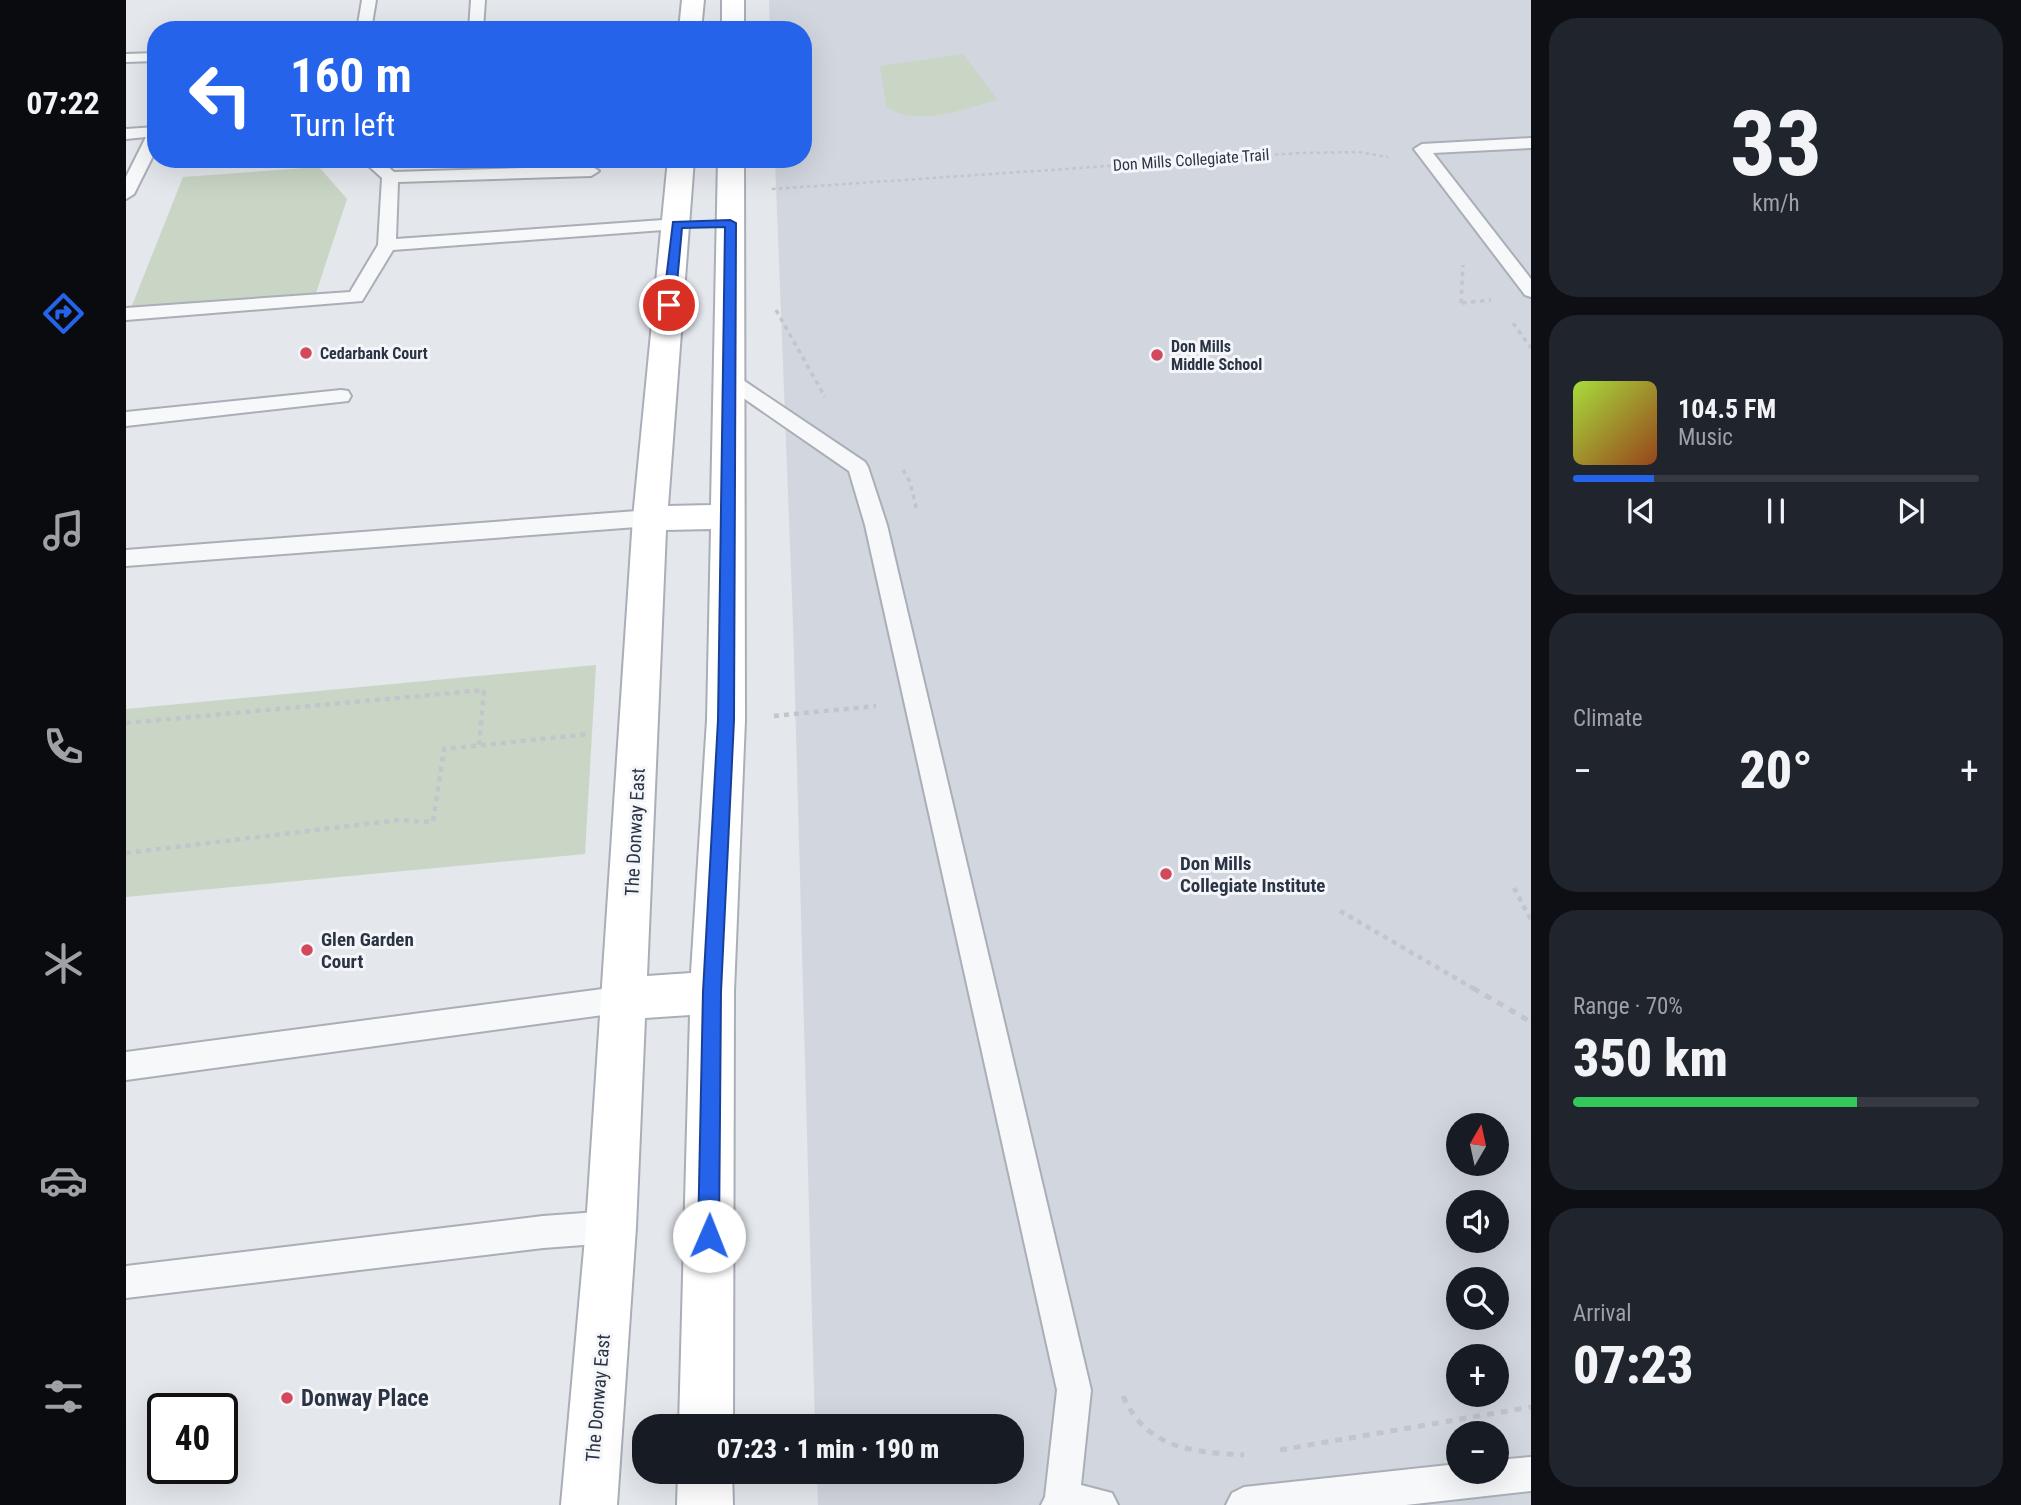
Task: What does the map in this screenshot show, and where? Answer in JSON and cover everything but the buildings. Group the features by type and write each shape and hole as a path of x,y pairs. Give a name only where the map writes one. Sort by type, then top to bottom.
{"street":[{"path":"691,21 692,0"},
{"path":"733,0 733,21"},
{"name":"The Donway East","path":"589,1505 611,1227 650,518 680,168"},
{"path":"706,1414 712,992 726,720 731,168"},
{"path":"677,225 730,223"},
{"path":"650,518 728,517"},
{"path":"625,999 712,992"},
{"path":"705,1484 705,1505"}],"lane":[{"path":"366,21 369,0"},
{"path":"477,21 478,0"},
{"path":"126,58 147,57"},
{"path":"126,134 147,133"},
{"path":"1528,283 1422,149 1531,143"},
{"path":"126,194 147,149"},
{"path":"380,168 390,177 465,177 592,171"},
{"path":"465,177 466,168"},
{"path":"126,314 356,297 387,246 390,177"},
{"path":"387,246 677,225"},
{"path":"730,380 858,467 876,525 1074,1390 1061,1503 1100,1505"},
{"path":"126,419 341,396"},
{"path":"126,558 650,518"},
{"path":"126,1066 625,999"},
{"path":"126,1282 543,1232 611,1227"},
{"path":"1244,1505 1531,1474"}],"path":[{"name":"Don Mills Collegiate Trail","path":"769,189 1314,152 1358,152 1382,155 1393,160"},
{"path":"1463,253 1461,303 1496,299 1489,290"},
{"path":"770,299 830,405"},
{"path":"1510,319 1531,348"},
{"path":"900,464 910,482 920,522"},
{"path":"126,723 484,690 479,745"},
{"path":"766,717 878,706"},
{"path":"126,853 399,820 433,822 444,749 595,733"},
{"path":"1514,888 1531,920"},
{"path":"1340,911 1531,1022"},
{"path":"1121,1387 1130,1414 1140,1426 1162,1442 1219,1453 1252,1454"},
{"path":"1275,1451 1531,1407"}],"shaded area":[{"path":"769,0 1531,0 1531,1505 818,1505 817,1484 1024,1484 1024,1414 815,1414 793,622 775,168 812,168 812,21 770,21"}],"green space":[{"path":"963,54 998,100 941,115 926,116 898,113 886,106 880,66"},
{"path":"320,168 347,199 313,302 131,308 183,177"},
{"path":"596,665 585,854 126,897 126,709"}],"place":[{"name":"Cedarbank Court","path":"306,353"},
{"name":"Don Mills Middle School","path":"1157,355"},
{"name":"Don Mills Collegiate Institute","path":"1166,874"},
{"name":"Glen Garden Court","path":"307,950"},
{"name":"Donway Place","path":"287,1398"}],"route":[{"path":"669,305 677,225 730,223 726,720 712,992 709,1236"}]}
